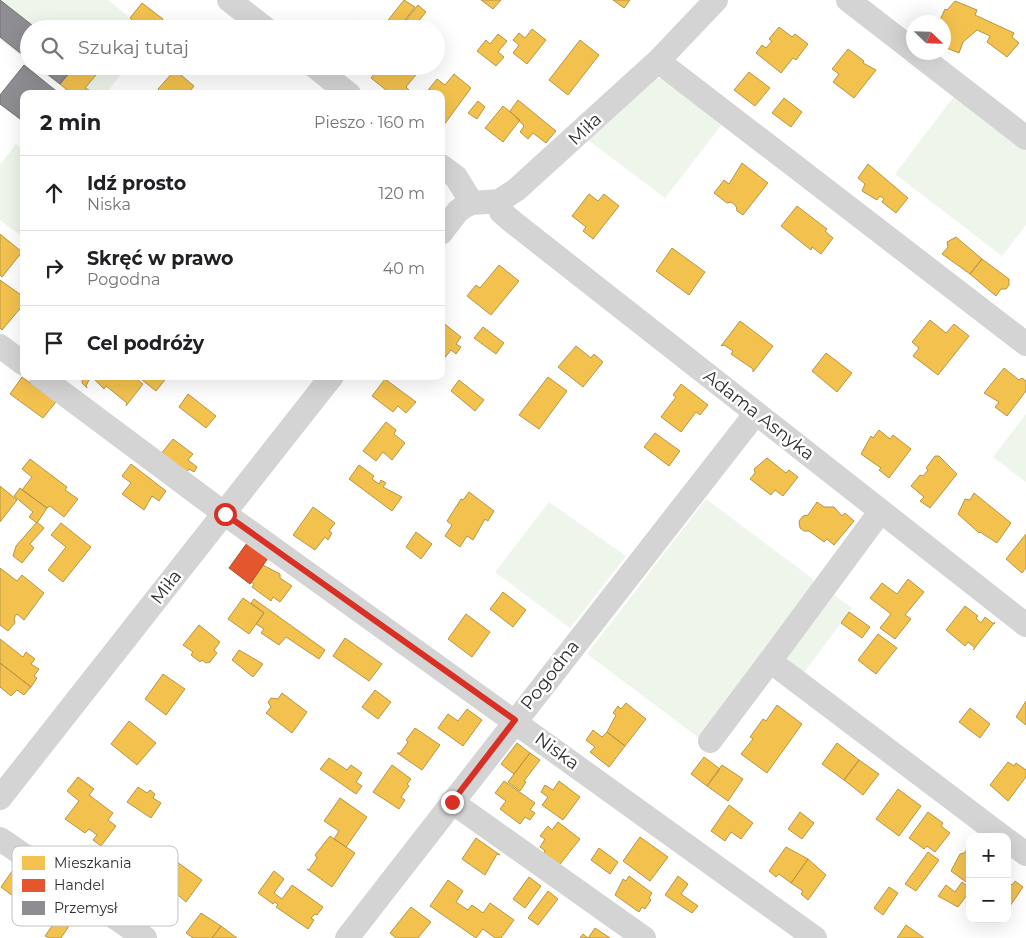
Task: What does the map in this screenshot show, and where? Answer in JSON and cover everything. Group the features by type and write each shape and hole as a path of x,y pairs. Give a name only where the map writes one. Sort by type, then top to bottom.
{"street":[{"path":"229,0 255,20"},
{"name":"Miła","path":"499,201 516,190 577,138 658,61 716,0"},
{"path":"848,0 906,46"},
{"path":"924,60 1026,138"},
{"path":"658,61 1026,344"},
{"path":"325,75 344,90"},
{"path":"445,169 456,177 472,203"},
{"path":"445,227 458,211 472,203 499,201"},
{"name":"Adama Asnyka","path":"499,201 501,212 514,223 880,512 1026,624"},
{"path":"0,346 20,361"},
{"name":"Niska","path":"45,380 225,514 515,720 815,938"},
{"name":"Miła","path":"0,798 225,514 323,380"},
{"name":"Pogodna","path":"347,938 756,413"},
{"path":"710,741 880,512"},
{"path":"770,661 998,833"},
{"path":"452,802 644,938"},
{"path":"0,839 12,847"},
{"path":"1011,843 1026,854"},
{"path":"127,926 145,938"}],"shaded area":[{"path":"0,0 108,0 133,20 20,20 20,55 0,40"},
{"path":"46,75 120,75 109,90 66,90"},
{"path":"655,78 666,79 723,123 665,198 588,140"},
{"path":"955,95 1026,151 1026,225 1002,256 895,174"},
{"path":"16,144 20,147 20,235 0,220 0,165"},
{"path":"1026,414 1026,482 993,457"},
{"path":"706,499 821,585 703,741 587,654"},
{"path":"549,502 626,556 570,628 495,572"},
{"path":"833,594 852,608 803,674 786,656"}],"building: Mieszkania":[{"path":"404,0 415,7 405,20 388,20"},
{"path":"481,0 501,0 493,9"},
{"path":"613,0 630,0 624,8"},
{"path":"955,1 977,10 975,15 1014,33 1012,37 1019,43 1007,57 987,42 990,36 977,30 963,42 959,53 951,50 951,15 942,15 945,9 947,10"},
{"path":"142,3 163,19 133,20 130,18"},
{"path":"418,5 426,12 419,20 406,20"},
{"path":"779,27 792,37 795,34 808,44 796,60 793,58 781,73 756,53 762,45 766,48 772,41 769,39"},
{"path":"532,29 546,40 527,64 513,53 519,45 513,40 519,33 525,38"},
{"path":"498,34 507,41 498,52 504,57 496,66 477,51 486,40 490,44"},
{"path":"580,40 599,55 568,95 549,80"},
{"path":"848,49 864,61 863,63 876,70 854,98 833,82 839,74 832,69"},
{"path":"749,72 770,88 755,106 734,90"},
{"path":"454,74 471,88 445,124 445,90 428,90 437,79 445,85"},
{"path":"68,75 96,75 85,88 89,90 67,90 60,84"},
{"path":"171,75 181,75 194,86 191,90 158,89"},
{"path":"373,75 416,75 406,87 409,90 386,90 371,78"},
{"path":"784,98 802,112 791,127 772,113"},
{"path":"518,100 556,131 546,143 533,133 528,139 520,132 524,126 510,111"},
{"path":"478,101 485,107 477,119 468,113"},
{"path":"503,106 520,120 503,142 485,128"},
{"path":"742,163 768,183 743,215 737,211 736,206 731,202 727,203 714,193 724,180 729,184"},
{"path":"868,164 908,198 896,213 882,202 884,199 880,196 877,200 862,191 865,184 858,178"},
{"path":"589,194 598,201 604,194 619,206 593,239 583,231 586,227 572,216"},
{"path":"797,206 827,229 825,231 833,238 821,254 812,247 811,250 781,226"},
{"path":"0,234 20,250 20,254 2,277 0,275"},
{"path":"956,237 982,259 970,274 942,254 948,247 947,242"},
{"path":"672,248 705,272 689,295 656,271"},
{"path":"982,259 1009,279 1009,285 1006,289 1001,289 996,296 970,274"},
{"path":"499,265 519,281 491,315 467,296 476,285 480,288"},
{"path":"0,280 20,294 20,309 2,330 0,328"},
{"path":"930,320 946,333 954,324 969,336 938,375 913,356 919,348 912,342"},
{"path":"740,321 773,346 753,372 753,369 731,354 733,351 724,345 721,346"},
{"path":"445,324 461,337 456,344 461,347 456,354 451,350 445,358"},
{"path":"483,327 504,343 496,354 474,338"},
{"path":"576,346 591,358 594,354 603,362 583,387 558,367"},
{"path":"826,353 852,373 837,392 812,371"},
{"path":"1004,368 1019,380 1022,378 1026,381 1026,391 1007,416 995,407 999,402 984,393"},
{"path":"548,377 567,391 539,429 519,415"},
{"path":"20,380 26,380 45,394 59,398 43,418 10,394"},
{"path":"82,380 89,380 87,388 82,383"},
{"path":"95,380 138,380 143,384 126,406 127,403 106,386 104,389"},
{"path":"142,380 165,380 156,391"},
{"path":"384,380 386,380 416,402 406,413 398,406 393,412 372,396"},
{"path":"459,380 484,400 475,411 451,391"},
{"path":"681,384 708,405 700,415 696,412 681,432 661,417 676,397 673,395"},
{"path":"188,394 216,416 206,428 179,407"},
{"path":"386,422 396,430 394,434 405,443 392,460 383,452 376,461 363,451"},
{"path":"879,430 890,439 893,435 911,449 889,478 879,470 881,468 861,454 871,436 873,438"},
{"path":"655,433 680,451 669,466 644,447"},
{"path":"173,439 193,454 188,460 197,467 194,472 189,469 185,474 160,455"},
{"path":"935,456 939,456 957,474 930,508 920,501 924,497 911,486 920,475 923,476 928,470 926,468"},
{"path":"767,458 786,473 789,470 798,477 783,496 775,490 771,495 750,479 755,473 754,469"},
{"path":"30,459 67,487 65,490 78,499 64,517 50,506 47,508 22,490 32,477 22,469"},
{"path":"131,464 166,491 159,501 152,496 144,510 122,494 131,483 122,476"},
{"path":"359,465 374,476 372,479 379,484 381,480 386,483 383,487 402,497 392,511 349,479"},
{"path":"0,486 17,500 0,522"},
{"path":"20,488 47,508 37,523 29,517 33,512 14,496"},
{"path":"469,492 494,511 488,521 485,519 473,540 467,536 460,547 445,536 452,525 447,521 461,499 463,500"},
{"path":"974,493 1011,523 997,543 979,533 958,514 965,499 970,500"},
{"path":"817,502 824,507 834,507 842,516 845,513 854,521 834,545 827,539 824,542 809,531 804,531 800,528 799,521 803,516 808,515"},
{"path":"313,507 335,523 329,531 332,533 328,540 325,537 315,550 293,535"},
{"path":"37,522 44,528 30,544 34,548 22,563 13,556 16,546"},
{"path":"61,523 91,547 63,582 48,570 66,547 51,535"},
{"path":"416,532 432,544 421,559 406,547"},
{"path":"1026,534 1026,568 1022,573 1006,559"},
{"path":"263,565 280,574 280,578 292,586 280,602 273,597 271,601 252,587 254,584 251,582"},
{"path":"0,568 17,581 22,575 44,593 24,620 17,614 14,618 15,623 8,631 0,625"},
{"path":"908,579 924,592 905,615 911,619 895,639 880,628 891,614 870,598 882,583 897,594"},
{"path":"503,592 526,610 513,627 490,609"},
{"path":"243,598 264,613 249,634 228,619"},
{"path":"254,599 325,650 319,659 286,637 279,645 261,633 264,629 256,624 264,613 251,603"},
{"path":"965,606 978,616 976,618 981,623 985,617 994,624 975,648 968,642 965,646 946,630"},
{"path":"849,612 870,627 862,638 841,623"},
{"path":"466,614 490,632 472,657 448,639"},
{"path":"199,625 220,642 214,650 217,653 210,662 206,663 202,660 200,662 191,655 193,652 183,645"},
{"path":"878,634 897,648 876,674 858,660"},
{"path":"345,638 382,664 369,681 333,656"},
{"path":"0,639 23,657 26,652 35,659 31,664 39,669 34,676 37,678 31,687 0,663"},
{"path":"239,650 263,664 253,677 232,660"},
{"path":"0,663 31,687 24,695 17,690 11,696 0,687"},
{"path":"163,674 185,689 166,715 145,699"},
{"path":"375,690 391,702 378,719 362,707"},
{"path":"282,693 307,712 292,733 266,713 271,707 268,702 271,698 278,699"},
{"path":"1026,701 1026,725 1016,717"},
{"path":"626,703 646,719 625,746 607,732 616,715 613,713 618,706 621,709"},
{"path":"777,705 802,724 767,773 741,754 753,739 750,737 763,719 766,721"},
{"path":"970,708 990,724 980,738 959,722"},
{"path":"467,709 482,720 463,746 438,728 448,714 458,721"},
{"path":"129,721 156,743 137,765 111,744"},
{"path":"415,728 440,745 422,770 397,753 400,753 408,742 406,740"},
{"path":"593,730 602,737 607,732 625,746 609,767 590,752 595,747 586,740"},
{"path":"517,743 530,753 514,774 501,764"},
{"path":"837,743 859,760 844,780 822,764"},
{"path":"530,753 540,760 524,781 526,782 520,791 508,782"},
{"path":"704,757 720,769 707,786 691,774"},
{"path":"329,758 347,770 351,765 362,773 356,782 362,786 356,794 320,769"},
{"path":"859,760 879,774 863,795 844,780"},
{"path":"1008,762 1014,766 1016,763 1026,770 1026,777 1008,801 990,785"},
{"path":"392,765 411,779 407,784 409,786 401,797 405,800 399,809 373,792"},
{"path":"722,765 743,779 728,801 707,786"},
{"path":"78,777 94,789 89,795 113,813 108,820 116,826 101,846 93,840 97,835 89,829 85,833 65,819 79,801 67,791"},
{"path":"504,781 535,803 530,810 535,813 530,820 525,817 520,824 500,809 506,801 495,793"},
{"path":"559,781 580,797 563,820 542,805 548,797 541,792 545,785 553,790"},
{"path":"138,787 147,793 150,790 155,794 153,798 161,803 151,818 127,802"},
{"path":"898,789 921,806 899,836 876,819"},
{"path":"340,798 367,817 346,847 334,839 339,831 324,821"},
{"path":"729,805 753,823 741,839 731,832 725,841 711,831"},
{"path":"800,812 814,823 802,839 788,829"},
{"path":"928,812 943,823 941,826 950,833 935,852 927,846 924,849 909,838"},
{"path":"558,822 580,839 556,869 541,857 545,851 540,847 545,839 540,836 548,826 552,830"},
{"path":"330,836 355,853 332,887 307,869 309,870 317,858 315,855"},
{"path":"640,837 668,857 650,881 623,861"},
{"path":"476,838 500,855 497,854 485,875 462,859"},
{"path":"786,847 808,859 791,883 779,874 776,877 769,871"},
{"path":"599,848 618,862 610,874 591,860"},
{"path":"966,851 966,882 951,871 960,854"},
{"path":"928,852 939,860 916,891 905,884"},
{"path":"808,859 826,875 808,900 801,894 803,891 791,883"},
{"path":"178,863 202,880 186,902 178,895"},
{"path":"12,871 12,895 1,887"},
{"path":"274,871 284,879 274,893 282,899 292,885 323,907 317,915 315,914 311,918 314,920 308,929 276,907 278,905 275,902 273,904 258,893"},
{"path":"629,876 652,893 649,898 651,900 645,909 642,907 639,912 615,895 623,879 626,881"},
{"path":"678,876 688,884 681,894 698,906 692,913 665,895"},
{"path":"529,877 541,886 525,908 513,899"},
{"path":"448,880 463,891 456,902 468,910 472,905 483,913 490,903 514,920 501,938 495,938 483,929 476,938 430,906"},
{"path":"1015,881 1023,887 1011,905 1011,884"},
{"path":"962,882 966,885 966,896 958,907 938,896 946,885 955,892"},
{"path":"889,887 898,893 883,915 874,908"},
{"path":"548,891 558,899 538,925 528,918"},
{"path":"411,907 431,922 418,938 396,938 390,933"},
{"path":"201,913 221,926 212,938 193,938 186,933"},
{"path":"906,925 924,938 897,938"},
{"path":"52,926 69,926 61,938 45,936"},
{"path":"221,926 237,938 212,938"},
{"path":"595,928 610,938 588,938"},
{"path":"583,934 588,938 580,938"}],"building: Handel":[{"path":"247,543 268,558 250,584 229,568"}],"building: Przemysł":[{"path":"0,0 26,20 20,20 20,53 0,37"},
{"path":"20,70 20,75 36,75 55,90 20,90 20,119 0,104 0,95"},
{"path":"48,75 68,75 60,84"}],"route":[{"path":"225,514 515,720 452,802"}]}
